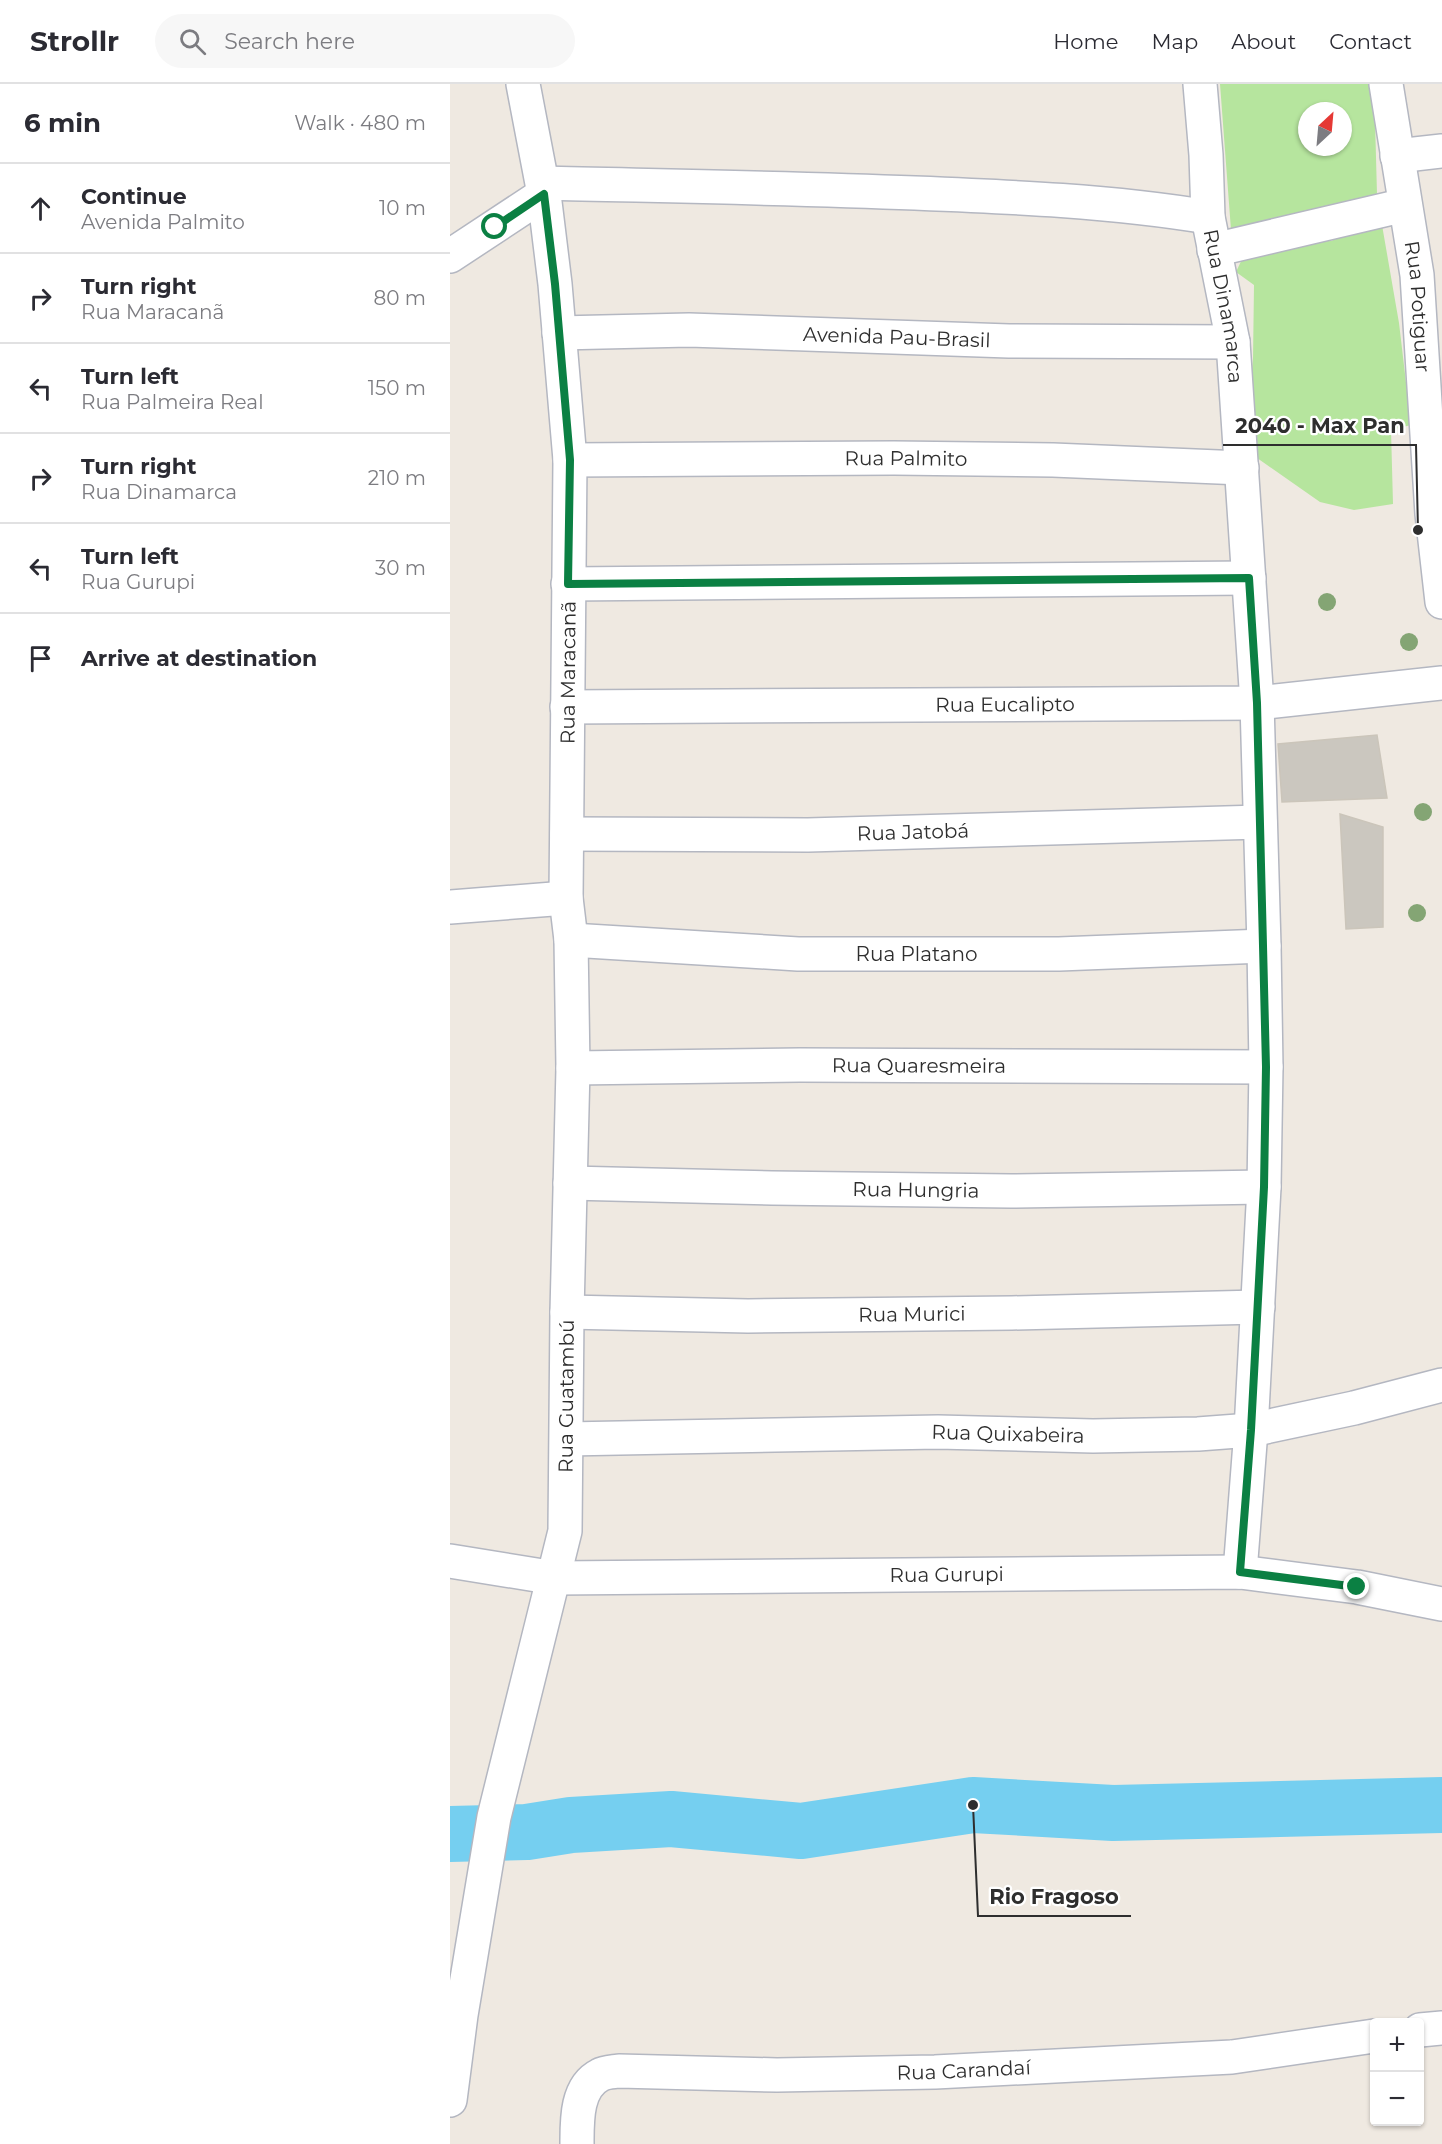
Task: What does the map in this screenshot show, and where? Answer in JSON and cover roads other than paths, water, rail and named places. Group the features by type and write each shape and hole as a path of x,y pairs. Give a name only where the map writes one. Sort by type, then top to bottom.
{"street":[{"name":"Rua Maracanã","path":"523,84 544,189 570,460 566,898 570,940"},
{"name":"Rua Dinamarca","path":"1200,84 1208,218 1233,342 1257,703 1266,1067 1264,1187 1251,1430 1240,1572"},
{"name":"Rua Potiguar","path":"1386,84 1405,205 1429,274 1442,602"},
{"path":"1397,156 1442,151"},
{"path":"450,256 544,189 815,189 1036,198 1149,207 1208,218"},
{"path":"1214,250 1405,205"},
{"name":"Avenida Pau-Brasil","path":"559,333 689,330 1009,341 1233,342"},
{"name":"Rua Palmito","path":"570,460 894,458 1053,460 1242,468"},
{"path":"568,584 1249,578"},
{"name":"Rua Eucalipto","path":"567,707 1257,703 1442,683"},
{"name":"Rua Jatobá","path":"567,834 808,835 1260,822"},
{"path":"450,907 566,898"},
{"name":"Rua Platano","path":"570,940 798,954 1059,954 1263,946"},
{"name":"Rua Guatambú","path":"450,2100 460,2015 492,1831 508,1757 565,1532 573,1068 570,940"},
{"name":"Rua Quaresmeira","path":"573,1068 800,1065 1266,1067"},
{"name":"Rua Hungria","path":"570,1183 1011,1191 1264,1187"},
{"name":"Rua Murici","path":"567,1312 748,1316 1258,1307"},
{"name":"Rua Quixabeira","path":"567,1439 938,1432 1104,1436 1198,1434 1251,1430 1354,1408 1442,1384"},
{"name":"Rua Gurupi","path":"450,1561 555,1578 1240,1572 1357,1587 1442,1604"},
{"path":"1424,2030 1442,2028"},
{"name":"Rua Carandaí","path":"577,2129 588,2085 601,2074 619,2071 777,2075 1016,2068 1232,2057 1370,2037"}],"waterway":[{"path":"450,1834 527,1832 571,1825 671,1819 801,1831 973,1805 1113,1813 1442,1805"}],"place":[{"name":"2040 - Max Pan","path":"1418,530"},
{"name":"Rio Fragoso","path":"973,1805"}]}
